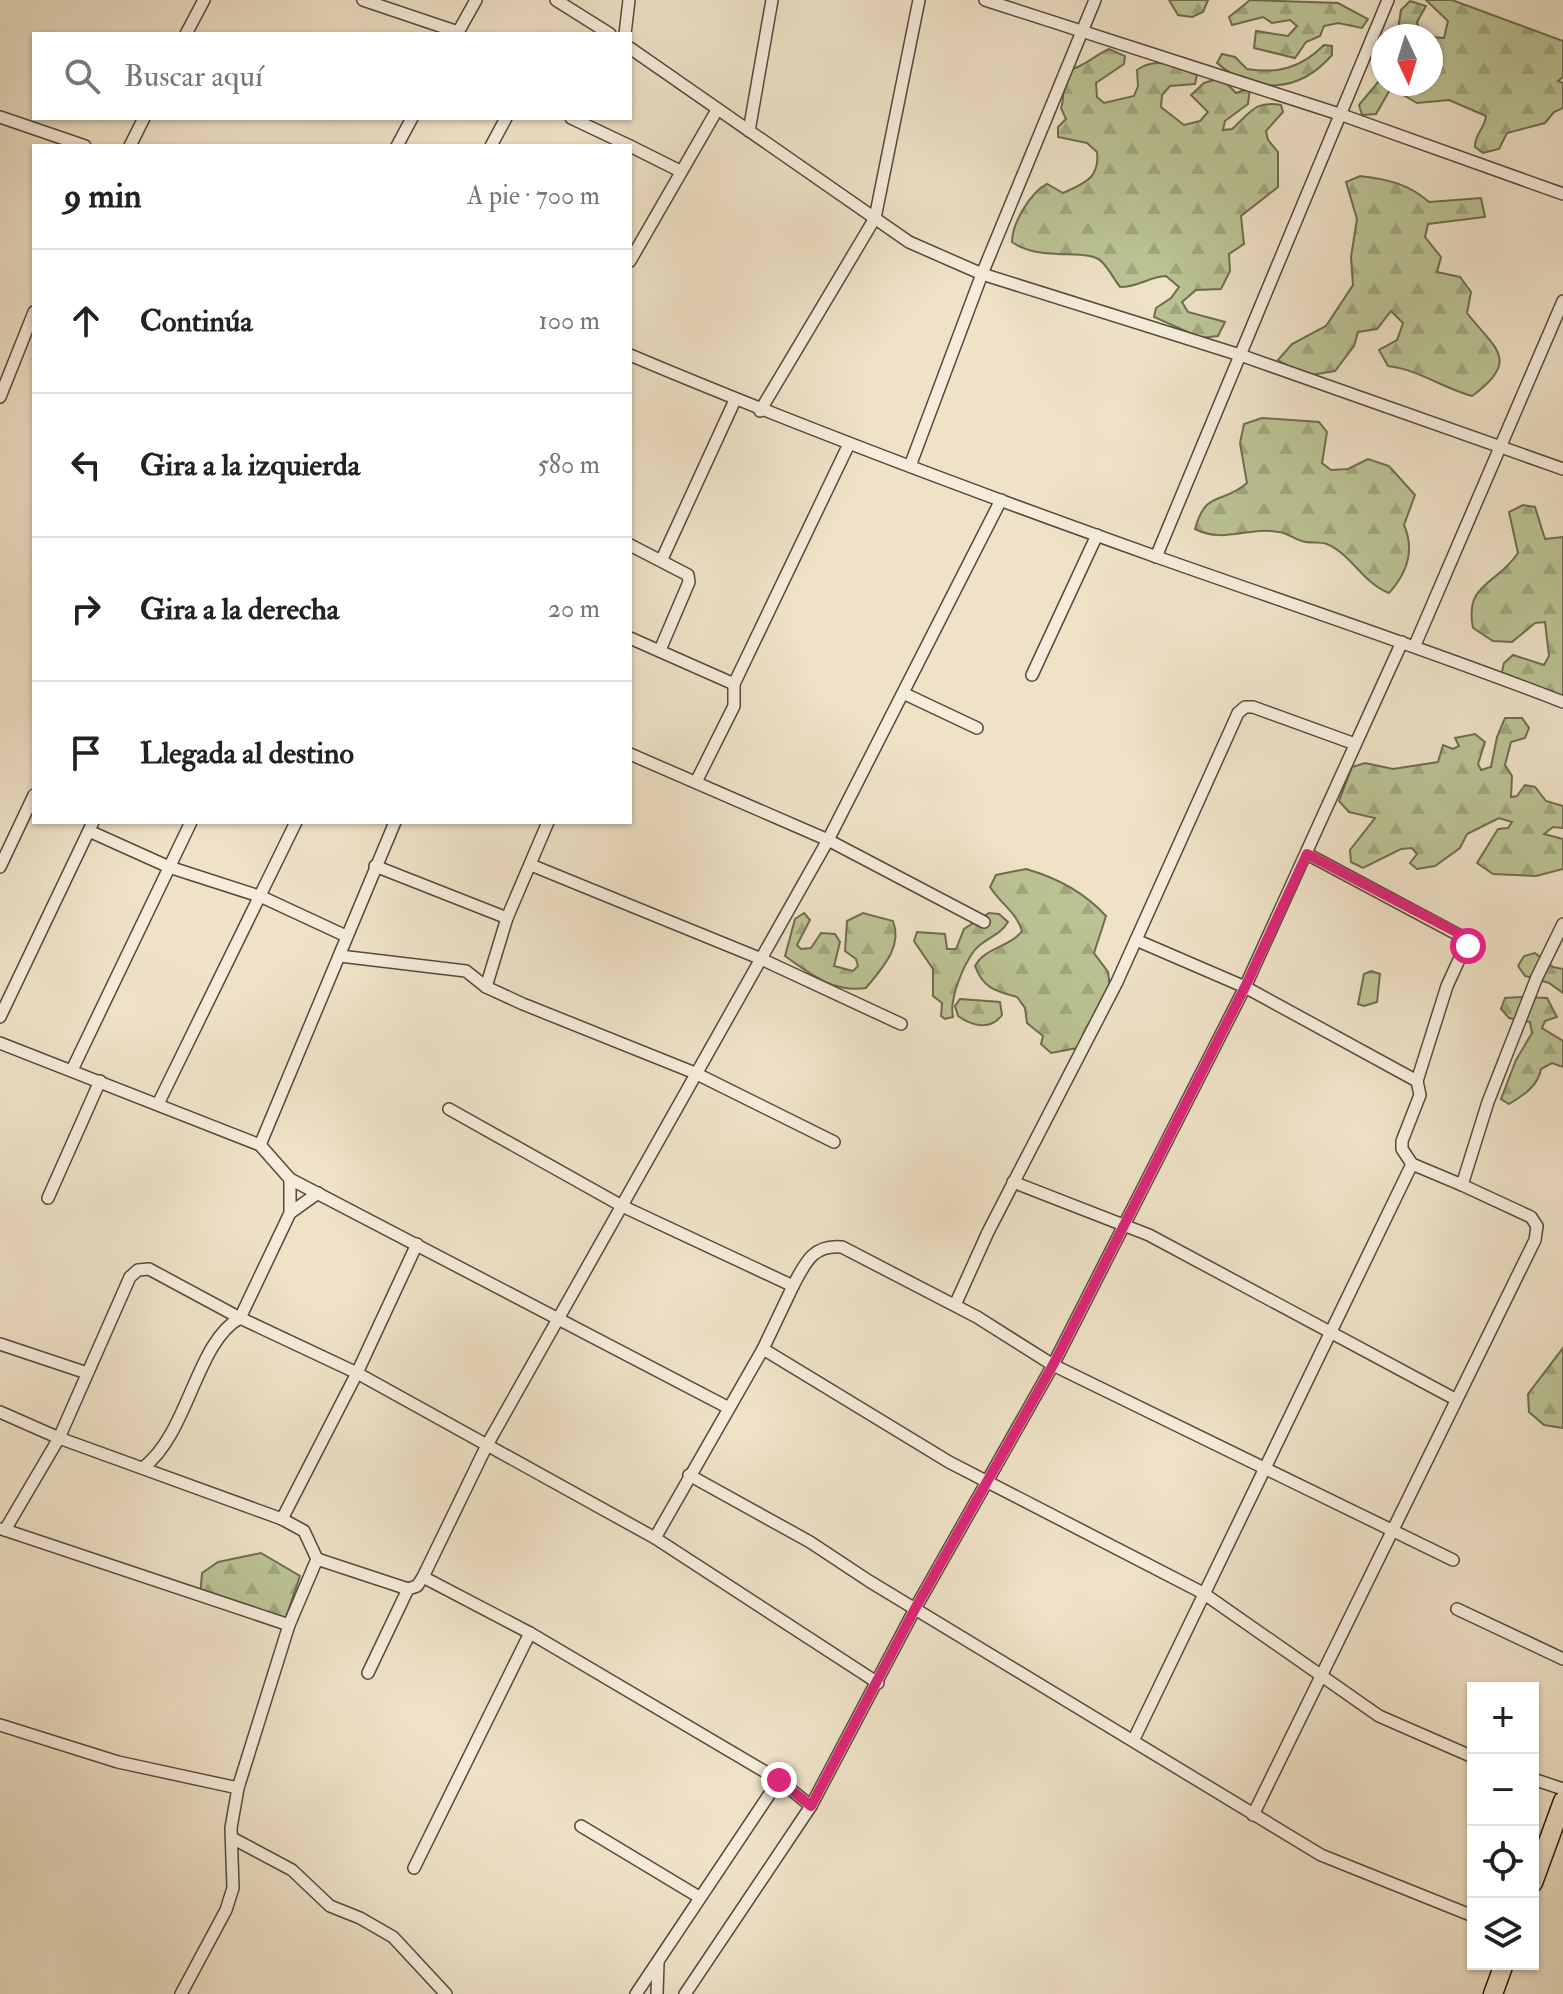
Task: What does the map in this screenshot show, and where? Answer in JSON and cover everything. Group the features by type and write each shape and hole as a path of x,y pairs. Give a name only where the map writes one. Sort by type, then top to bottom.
{"main road":[{"path":"1539,1867 1563,1801"},
{"path":"1493,1994 1502,1970"}],"street":[{"path":"187,32 204,0"},
{"path":"363,0 455,32"},
{"path":"459,32 476,0"},
{"path":"556,0 604,32"},
{"path":"625,32 629,0"},
{"path":"749,131 772,0"},
{"path":"760,411 875,218 919,0"},
{"path":"985,0 1342,115 1563,194"},
{"path":"910,466 982,274 1095,0"},
{"path":"1156,557 1243,356 1388,0"},
{"path":"632,49 909,242 982,274 1243,356 1563,469"},
{"path":"632,257 717,110"},
{"path":"0,117 79,144"},
{"path":"131,144 143,120"},
{"path":"398,144 411,120"},
{"path":"492,144 505,120"},
{"path":"575,120 626,144"},
{"path":"632,147 680,171"},
{"path":"1415,645 1563,301"},
{"path":"0,397 32,317"},
{"path":"632,356 760,411 1156,557 1415,645 1563,702"},
{"path":"662,559 735,400"},
{"path":"696,782 734,706 734,684 849,444"},
{"path":"0,1412 59,1438 282,1519 304,1531 317,1559 408,1589 417,1586 487,1445 560,1321 759,958 828,840 905,694 1001,500"},
{"path":"1032,675 1097,535"},
{"path":"632,546 685,571 689,582 660,650"},
{"path":"632,639 734,684"},
{"path":"685,1994 811,1806 916,1607 1053,1365 1245,987 1402,642"},
{"path":"905,694 977,728"},
{"path":"955,1305 1013,1182 1136,940 1238,713 1245,707 1253,707 1355,744"},
{"path":"632,755 828,840 984,922"},
{"path":"0,867 32,799"},
{"path":"72,1070 190,824"},
{"path":"158,1104 295,824"},
{"path":"260,1145 394,824"},
{"path":"486,987 507,918 546,824"},
{"path":"0,1017 91,826 169,867 262,897 346,936"},
{"path":"1253,1815 1538,1234 1531,1217 1412,1164 1402,1149 1402,1141 1420,1095 1417,1081 1447,986 1468,940 1307,854"},
{"path":"531,865 759,958 901,1024"},
{"path":"375,866 507,918"},
{"path":"1462,1185 1488,1102 1537,977 1563,924"},
{"path":"1136,940 1245,987 1417,1081"},
{"path":"340,956 466,971 486,987 695,1073 834,1142"},
{"path":"0,1043 260,1145 290,1179 727,1407"},
{"path":"48,1198 100,1081"},
{"path":"449,1109 622,1206 793,1286"},
{"path":"1134,1739 1329,1330 1412,1164"},
{"path":"144,1467 164,1449 209,1356 227,1327 240,1318 290,1213 290,1179"},
{"path":"1013,1182 1123,1223 1455,1399"},
{"path":"290,1213 318,1193"},
{"path":"282,1519 357,1373 417,1244"},
{"path":"655,1538 727,1407 763,1349 793,1286 814,1251 828,1246 842,1247 955,1305 1053,1365 1453,1560"},
{"path":"289,1625 3,1529 59,1438 130,1277 138,1270 159,1274 240,1318 357,1373 655,1538 878,1683"},
{"path":"0,1344 87,1373"},
{"path":"763,1349 949,1462 1203,1593 1379,1716 1467,1754"},
{"path":"689,1475 810,1542 1321,1855 1467,1914"},
{"path":"181,1994 226,1910 233,1888 232,1838 238,1788 289,1625 317,1559"},
{"path":"423,1577 530,1633 779,1780 811,1806"},
{"path":"368,1673 408,1589"},
{"path":"1457,1609 1563,1659"},
{"path":"414,1868 530,1633"},
{"path":"0,1725 118,1762 238,1788"},
{"path":"636,1994 779,1780"},
{"path":"1539,1781 1563,1789"},
{"path":"581,1826 699,1897"},
{"path":"232,1838 292,1870 330,1906 360,1918 393,1937 446,1994"},
{"path":"657,1994 658,1960"}],"green space":[{"path":"1169,0 1208,0 1203,12 1192,17 1178,15"},
{"path":"1250,0 1338,3 1368,19 1362,28 1338,23 1324,26 1320,36 1306,42 1295,58 1254,48 1256,31 1288,36 1297,26 1290,20 1272,23 1263,17 1232,25 1229,17"},
{"path":"1426,0 1452,0 1563,41 1563,77 1558,81 1563,83 1563,108 1554,112 1545,123 1507,133 1499,149 1483,153 1475,147 1475,143 1486,116 1449,100 1417,103 1405,96 1443,96 1443,38 1448,21"},
{"path":"1410,1 1426,6 1418,24 1399,24 1401,10"},
{"path":"1324,45 1332,46 1332,55 1319,68 1291,83 1261,85 1246,81 1217,63 1222,54 1235,57 1247,69 1279,70 1307,59"},
{"path":"1109,49 1125,56 1124,64 1096,83 1097,97 1104,103 1134,96 1138,86 1137,70 1159,63 1197,75 1195,84 1170,86 1162,95 1161,107 1184,125 1200,121 1208,112 1191,95 1204,83 1221,78 1236,93 1250,88 1248,104 1225,121 1223,130 1232,129 1259,106 1281,105 1283,112 1266,131 1268,140 1278,152 1278,187 1241,216 1244,244 1229,254 1230,271 1221,289 1196,290 1182,302 1188,312 1225,322 1218,336 1201,338 1154,317 1156,308 1171,298 1179,287 1166,276 1120,287 1105,265 1096,258 1036,252 1012,242 1019,217 1041,188 1047,184 1063,193 1093,174 1097,152 1087,143 1058,137 1058,127 1066,119 1061,108 1069,70"},
{"path":"1371,90 1371,96 1386,96 1376,114 1362,115 1359,105"},
{"path":"1360,176 1397,183 1429,202 1481,198 1485,217 1428,224 1425,237 1441,257 1437,272 1460,277 1471,292 1467,313 1498,354 1500,363 1496,373 1472,396 1410,371 1388,366 1379,350 1397,340 1403,323 1391,311 1377,329 1358,332 1354,346 1335,371 1305,376 1278,360 1292,344 1326,326 1353,285 1351,257 1357,219 1346,182"},
{"path":"1262,418 1319,422 1327,432 1322,463 1331,470 1348,469 1368,459 1389,466 1415,495 1404,525 1409,543 1405,569 1389,593 1372,583 1327,544 1305,542 1279,532 1216,535 1195,529 1204,508 1247,483 1240,443 1244,424"},
{"path":"1523,505 1535,507 1545,539 1563,537 1563,704 1501,676 1504,663 1513,655 1544,665 1549,656 1545,622 1535,623 1512,642 1493,641 1473,628 1471,613 1478,593 1518,553 1509,512"},
{"path":"1505,718 1522,718 1529,728 1525,738 1511,742 1505,765 1512,776 1511,797 1517,796 1525,785 1535,787 1546,801 1563,806 1563,828 1553,827 1544,834 1563,839 1563,869 1536,876 1493,874 1477,863 1498,829 1508,828 1512,822 1499,818 1467,834 1460,848 1435,866 1417,869 1410,863 1417,854 1412,848 1401,849 1363,868 1351,862 1350,850 1375,818 1349,812 1339,801 1352,767 1365,763 1393,769 1438,762 1443,745 1453,749 1459,746 1455,738 1475,734 1485,742 1478,764 1481,770 1491,767 1497,737"},
{"path":"1026,869 1070,887 1106,916 1094,953 1108,972 1111,995 1088,1046 1051,1053 1041,1044 1043,1036 1027,1023 1025,1008 1017,997 991,988 975,966 985,955 1011,941 1022,931 990,887 996,875"},
{"path":"804,913 810,920 797,945 801,949 811,948 821,933 835,934 840,942 834,966 853,971 858,966 856,959 845,951 847,921 863,913 893,921 893,948 866,988 833,985 785,956 795,919"},
{"path":"989,913 999,914 1008,922 970,957 955,992 953,1017 945,1019 941,1016 942,1003 933,996 933,969 914,941 917,932 945,934 947,949 956,949 964,929"},
{"path":"1535,953 1553,967 1563,969 1563,993 1549,983 1525,976 1518,966 1524,956"},
{"path":"1371,971 1380,974 1377,1002 1364,1006 1358,1004 1364,974"},
{"path":"1505,998 1547,998 1557,1017 1545,1021 1542,1028 1563,1041 1563,1067 1552,1063 1541,1069 1534,1085 1509,1104 1501,1099 1516,1060 1532,1033 1530,1022 1509,1018 1501,1009"},
{"path":"960,999 1000,1002 1002,1015 986,1025 969,1022 958,1016 955,1006"},
{"path":"1563,1348 1563,1428 1544,1425 1529,1412 1528,1394"},
{"path":"261,1553 300,1576 284,1623 200,1597 202,1573 218,1562"}],"route":[{"path":"779,1780 811,1806 860,1719 916,1607 1053,1365 1245,987 1307,854 1464,936 1468,946"}]}
